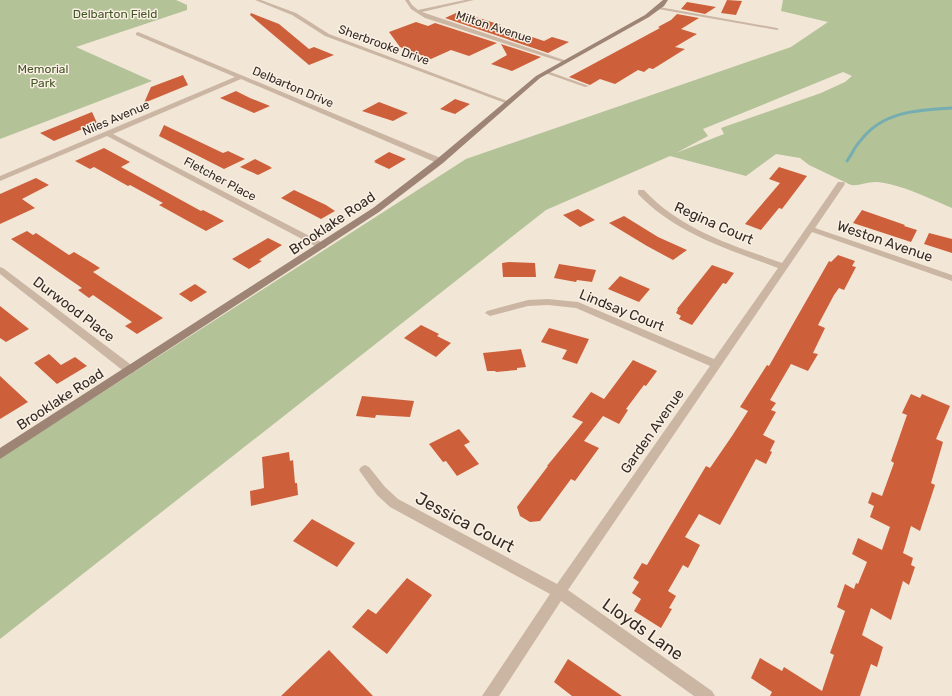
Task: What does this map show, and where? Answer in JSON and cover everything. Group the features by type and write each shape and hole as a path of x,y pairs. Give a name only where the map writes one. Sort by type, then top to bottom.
{"street":[{"name":"Sherbrooke Drive","path":"257,0 294,14 327,35 507,102"},
{"path":"407,0 409,5 417,12 472,0"},
{"name":"Brooklake Road","path":"0,454 322,246 401,192 440,161 530,83 564,61 647,16 659,8 666,0"},
{"name":"Milton Avenue","path":"417,12 564,61"},
{"name":"Delbarton Drive","path":"138,34 440,161"},
{"name":"Niles Avenue","path":"0,179 241,77"},
{"name":"Fletcher Place","path":"107,134 322,246"},
{"name":"Garden Avenue","path":"490,696 559,592 841,184"},
{"name":"Regina Court","path":"641,192 657,210 669,218 701,234 783,267"},
{"name":"Weston Avenue","path":"810,229 952,278"},
{"name":"Durwood Place","path":"0,270 130,370"},
{"name":"Lindsay Court","path":"490,313 528,303 548,302 578,305 716,364"},
{"name":"Jessica Court","path":"365,470 394,503 559,592"},
{"name":"Lloyds Lane","path":"559,592 707,696"}],"lane":[{"path":"659,8 777,29"},
{"path":"546,72 587,86"}],"green space":[{"name":"Memorial Park","path":"0,0 176,0 187,5 187,10 76,47 152,81 0,139"},
{"path":"783,0 952,0 952,208 894,185 875,182 851,185 809,165 800,158 776,154 746,176 670,156 546,210 0,639 0,458 466,159 791,47 828,22 781,11","holes":["843,72 852,76 845,82 821,93 721,128 724,134 676,153 708,136 703,129"]}],"building":[{"path":"727,0 742,1 736,15 721,13"},
{"path":"687,2 716,7 705,14 681,9"},
{"path":"251,13 279,24 309,49 314,47 334,55 309,65 250,15"},
{"path":"456,13 463,16 466,14 501,25 499,26 544,41 552,37 569,42 548,53 445,18"},
{"path":"677,14 699,18 681,29 697,34 675,47 685,49 653,69 649,68 644,72 638,70 615,84 600,79 590,85 569,77 660,28 658,27 671,20"},
{"path":"416,22 428,26 435,23 497,43 469,56 451,50 431,59 400,47 389,32"},
{"path":"501,44 541,57 512,71 491,64 507,55"},
{"path":"183,75 188,85 144,103 151,87"},
{"path":"236,91 270,106 254,113 220,98"},
{"path":"455,99 470,104 455,114 440,109"},
{"path":"379,102 408,113 393,121 362,111"},
{"path":"92,112 97,123 54,141 40,133"},
{"path":"164,125 223,153 228,151 245,159 224,169 159,136"},
{"path":"104,148 130,162 121,167 201,211 203,210 224,221 206,231 159,205 163,203 130,185 128,186 94,167 90,169 75,161"},
{"path":"389,152 406,159 389,169 374,162"},
{"path":"255,159 272,168 258,175 240,167"},
{"path":"779,167 807,176 782,209 779,208 761,230 745,224 780,183 769,179"},
{"path":"36,178 49,185 22,199 35,208 0,224 0,194"},
{"path":"294,190 326,205 335,211 321,219 281,198"},
{"path":"578,209 595,220 580,227 563,215"},
{"path":"862,210 917,230 911,242 853,223"},
{"path":"624,216 658,237 687,250 673,260 609,223"},
{"path":"27,231 33,235 36,233 69,255 74,252 100,268 93,272 163,318 137,334 125,326 132,322 93,295 89,298 78,290 82,288 11,239"},
{"path":"929,233 952,239 952,253 924,244"},
{"path":"268,238 282,245 259,260 262,261 249,269 232,259"},
{"path":"838,255 855,261 852,266 856,267 844,290 839,288 834,295 818,325 825,328 813,353 818,354 808,371 791,364 770,400 776,403 771,410 776,412 763,435 775,441 770,451 772,452 766,464 756,459 720,525 699,514 685,537 700,545 688,568 683,565 668,591 676,596 669,608 672,609 661,628 634,611 641,599 632,593 639,582 633,578 642,563 647,565 706,466 710,468 748,411 740,407 767,365 769,366 829,261 831,262"},
{"path":"502,263 535,263 536,277 503,277"},
{"path":"559,264 596,270 592,282 577,280 576,282 554,278"},
{"path":"712,265 734,273 726,284 723,283 692,325 679,319 681,316 676,313 677,309"},
{"path":"620,276 650,289 639,302 608,289"},
{"path":"195,284 207,292 191,302 179,294"},
{"path":"0,306 29,329 6,342 0,338"},
{"path":"421,325 439,334 437,336 451,343 436,357 404,338"},
{"path":"549,328 589,339 577,364 562,359 567,350 541,342"},
{"path":"521,349 526,367 517,368 517,370 496,372 487,371 483,353"},
{"path":"49,354 61,365 75,357 87,366 57,384 34,363"},
{"path":"633,360 657,371 646,386 644,385 626,409 628,410 619,424 603,416 584,441 599,448 575,481 571,479 540,521 530,522 520,516 517,507 547,466 583,422 572,417 591,392 604,399"},
{"path":"0,376 28,402 0,419"},
{"path":"911,394 920,398 922,394 950,406 936,439 943,442 931,483 935,485 920,531 911,526 903,553 913,558 911,565 915,567 909,585 903,581 891,620 871,608 862,635 883,647 877,667 871,664 860,696 770,696 772,692 751,678 760,658 782,671 784,667 822,691 834,655 830,653 845,611 837,607 845,584 854,589 856,583 858,584 867,562 852,554 858,538 882,550 890,527 870,517 874,506 868,503 872,492 882,496 894,463 891,461 907,415 902,413"},
{"path":"362,396 414,401 410,417 376,415 375,418 356,416"},
{"path":"459,429 470,442 464,445 479,464 457,476 446,461 443,462 429,444"},
{"path":"289,452 290,461 293,460 295,483 297,483 298,495 251,506 250,491 264,488 262,457"},
{"path":"312,519 355,543 337,567 293,541"},
{"path":"407,578 432,595 387,654 352,627 368,609 376,614"},
{"path":"329,650 373,696 281,696"},
{"path":"568,659 622,696 572,696 554,682"}],"waterway":[{"path":"847,161 859,142 870,130 880,123 890,118 914,111 952,108"}],"park label":[{"name":"Delbarton Field","path":"115,14"}]}
